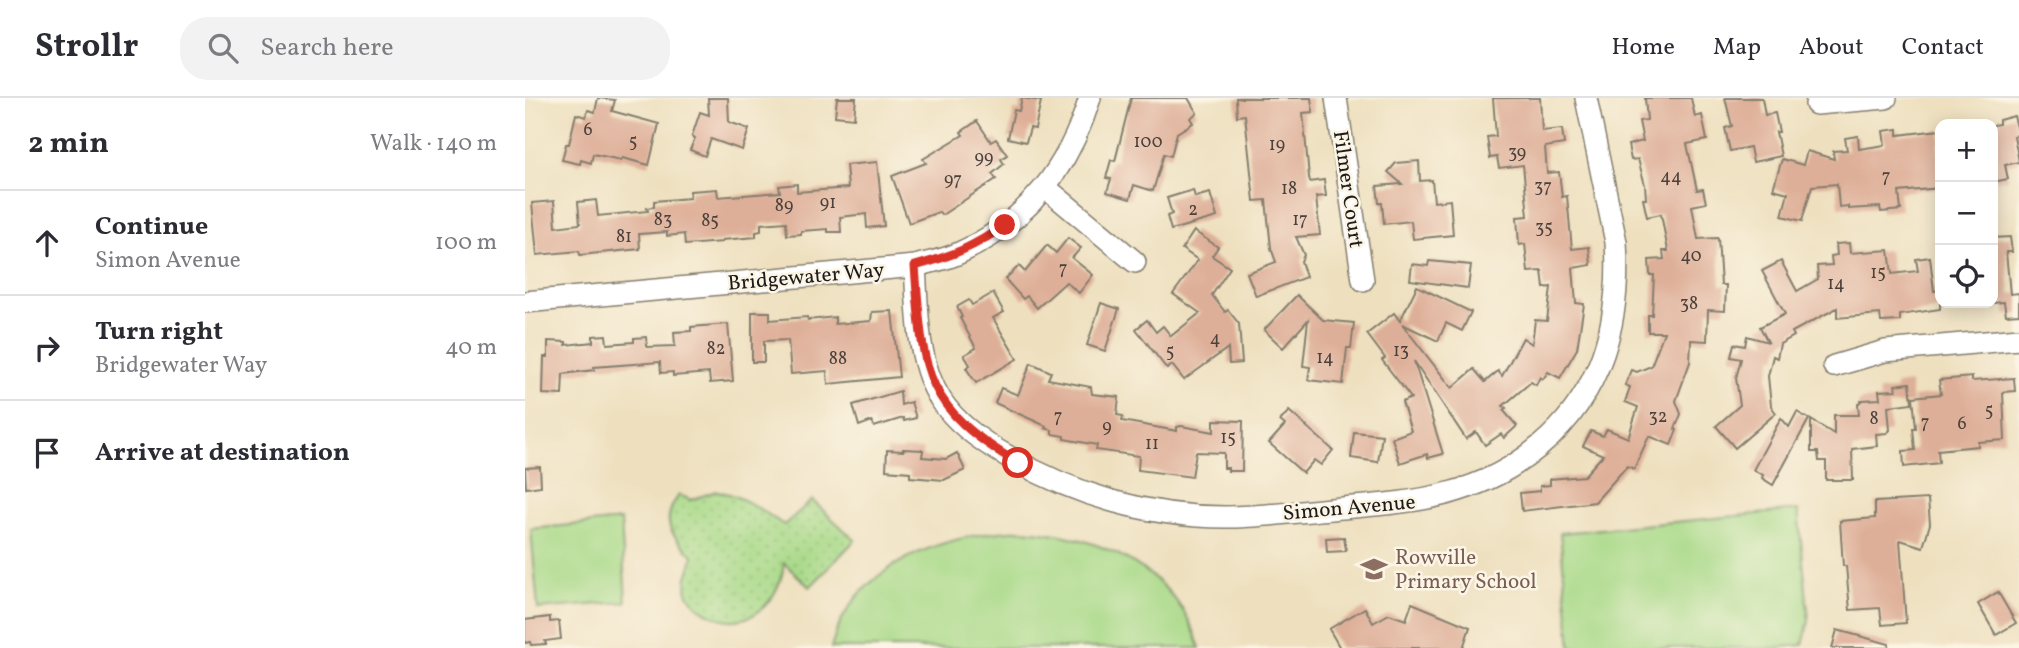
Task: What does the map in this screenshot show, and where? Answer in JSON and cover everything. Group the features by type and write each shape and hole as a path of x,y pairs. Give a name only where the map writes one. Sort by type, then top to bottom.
{"street":[{"name":"Bridgewater Way","path":"525,302 915,266 955,255 981,242 1028,207 1046,188 1067,155 1083,121 1090,98"},
{"name":"Filmer Court","path":"1336,98 1363,280"},
{"name":"Simon Avenue","path":"915,266 923,351 929,374 941,400 961,424 992,448 1045,477 1092,495 1142,509 1174,514 1225,517 1423,501 1483,482 1540,446 1580,401 1596,371 1608,341 1614,315 1618,266 1616,242 1587,98"},
{"path":"1815,104 1887,98"},
{"path":"1046,188 1135,262"},
{"path":"1835,366 1885,351 2019,339"}],"green space":[{"path":"716,491 744,500 784,525 812,500 855,540 810,587 784,563 776,591 758,612 735,620 721,618 703,610 688,595 686,583 693,555 674,535 669,521 669,513 679,495 691,500"},
{"path":"1798,510 1809,621 1803,645 1774,648 1571,648 1560,533"},
{"path":"621,520 626,602 538,609 531,529"},
{"path":"1023,530 1079,540 1106,549 1131,562 1154,578 1173,597 1189,621 1200,648 831,648 842,619 859,594 881,574 906,559 963,538"}],"building":[{"path":"598,98 615,100 612,111 659,124 649,165 593,154 591,163 581,160 580,164 562,160 576,114 586,117 588,110 595,112"},
{"path":"708,98 728,98 729,122 749,129 742,150 711,139 705,156 690,150 700,112 709,115"},
{"path":"837,98 856,98 854,118 835,116"},
{"path":"1022,98 1041,101 1035,129 1030,128 1026,142 1008,138 1014,110 1019,111"},
{"path":"1131,98 1188,98 1197,113 1190,118 1193,123 1177,133 1171,156 1164,154 1153,191 1134,185 1130,199 1107,192 1111,179 1106,178 1111,160 1115,161"},
{"path":"1236,98 1311,98 1313,112 1303,113 1309,177 1310,182 1324,180 1326,196 1316,197 1320,235 1296,237 1304,255 1301,261 1306,277 1256,296 1247,273 1276,262 1271,248 1266,200 1254,201 1245,115 1237,116"},
{"path":"1493,98 1540,98 1542,131 1562,129 1564,144 1545,147 1547,173 1559,172 1562,197 1567,196 1572,249 1589,247 1591,265 1573,268 1576,303 1584,304 1577,349 1560,378 1548,372 1543,379 1540,377 1536,385 1531,382 1503,406 1506,408 1503,410 1517,426 1504,438 1501,434 1485,445 1476,432 1466,439 1414,361 1443,454 1428,458 1427,454 1400,463 1392,438 1411,431 1402,402 1411,398 1382,360 1385,358 1367,334 1394,313 1400,321 1417,286 1471,312 1462,331 1446,323 1438,341 1402,324 1452,388 1474,369 1485,382 1498,371 1502,376 1523,338 1532,344 1535,320 1547,321 1551,287 1544,288 1542,271 1528,272 1525,244 1519,245 1517,217 1528,216 1523,165 1499,168 1497,157 1490,158 1487,137 1496,136"},
{"path":"1645,98 1691,98 1695,117 1702,115 1707,140 1687,144 1697,190 1703,189 1706,203 1692,206 1698,239 1718,238 1721,285 1726,285 1725,311 1708,310 1707,341 1691,340 1690,362 1676,401 1681,414 1671,445 1649,436 1634,469 1627,466 1595,502 1522,511 1520,493 1540,491 1540,486 1550,485 1550,479 1584,476 1603,455 1583,446 1591,431 1603,436 1607,429 1628,438 1638,407 1625,402 1630,387 1625,385 1631,370 1637,372 1651,366 1664,332 1648,332 1648,315 1652,315 1654,275 1650,275 1649,260 1664,259 1663,251 1668,251 1661,214 1647,217 1643,199 1646,199 1645,185 1638,159 1631,160 1628,145 1643,141 1639,121 1647,120"},
{"path":"1725,98 1762,98 1765,115 1775,113 1781,156 1753,162 1750,147 1730,151 1725,128 1732,126"},
{"path":"2014,116 2019,135 2014,136 2019,162 2005,165 2008,179 1998,181 1998,124 1999,120"},
{"path":"977,121 991,142 996,139 1007,155 1001,159 1004,164 992,174 996,179 942,215 939,212 909,223 892,176 926,163 923,159 963,135 961,132"},
{"path":"1898,129 1898,135 1935,131 1935,188 1899,192 1901,210 1881,212 1880,207 1839,207 1837,184 1812,186 1802,221 1782,216 1788,193 1773,189 1782,159 1803,165 1807,151 1834,159 1833,151 1847,150 1845,138 1858,136 1859,149 1885,145 1883,131"},
{"path":"1419,161 1420,181 1432,180 1434,202 1450,200 1453,235 1413,239 1411,221 1384,224 1377,186 1402,184 1388,172 1396,163"},
{"path":"877,162 884,226 867,228 866,214 840,217 841,232 828,232 828,229 787,235 786,222 761,224 761,231 756,232 756,237 722,242 685,245 684,234 667,236 667,232 639,234 640,249 580,255 579,251 537,255 532,203 554,201 556,227 580,224 578,202 596,200 598,216 648,211 647,208 654,207 654,201 690,198 690,191 717,189 718,197 780,192 779,186 797,184 797,192 848,188 846,165"},
{"path":"1193,190 1195,197 1210,193 1217,217 1171,230 1167,216 1172,214 1167,198"},
{"path":"1194,231 1218,247 1212,256 1230,268 1212,295 1239,324 1242,363 1229,364 1228,348 1184,380 1172,365 1167,369 1136,329 1147,320 1156,332 1163,326 1171,336 1200,313 1173,294 1198,260 1182,249"},
{"path":"2010,237 2012,252 2006,252 2010,294 2019,293 2019,314 2006,315 2004,302 1998,303 1998,238"},
{"path":"1068,238 1081,248 1072,258 1093,275 1079,293 1066,282 1037,308 1027,296 1023,299 1005,279 1019,266 1025,272 1047,245 1056,253"},
{"path":"1849,243 1850,253 1889,250 1892,274 1918,271 1916,259 1930,257 1935,308 1940,309 1900,315 1900,321 1881,322 1880,314 1837,318 1837,308 1792,332 1794,336 1780,344 1777,358 1773,356 1768,376 1771,406 1776,413 1735,448 1716,426 1740,405 1736,378 1741,359 1731,357 1734,344 1745,346 1747,336 1768,342 1760,327 1785,314 1762,271 1781,261 1797,291 1818,279 1817,266 1832,265 1831,256 1837,255 1836,244"},
{"path":"1429,261 1471,265 1468,288 1410,280 1412,264 1428,266"},
{"path":"993,293 1004,312 993,318 1017,359 976,383 966,368 970,365 964,355 976,348 957,307 969,300 972,305"},
{"path":"1297,295 1323,320 1354,323 1351,348 1347,348 1343,384 1308,380 1310,367 1303,366 1308,320 1283,348 1264,330"},
{"path":"1101,303 1119,309 1105,351 1087,345"},
{"path":"892,311 899,377 828,384 827,371 791,374 788,340 764,341 764,362 752,362 752,312 770,312 770,320 835,317 835,324 871,321 872,312"},
{"path":"728,324 733,381 710,383 709,373 673,376 673,372 661,373 660,362 594,367 594,370 563,374 562,395 543,394 544,357 548,357 548,341 566,342 566,345 593,342 593,336 606,335 607,344 634,342 634,338 646,337 647,347 675,346 674,332 691,331 691,327"},
{"path":"1031,363 1051,372 1048,379 1091,387 1092,394 1119,397 1117,415 1123,416 1122,421 1177,431 1177,427 1181,426 1214,432 1214,420 1243,421 1242,471 1228,471 1228,468 1224,468 1224,453 1196,452 1192,477 1138,470 1139,456 1096,450 1097,445 1064,439 1064,436 1052,434 1052,430 1045,428 1046,426 995,403 1001,388 1018,395"},
{"path":"1972,377 1972,381 2014,378 2015,391 2003,392 2005,440 1938,450 1939,463 1904,467 1903,451 1915,450 1913,397 1941,394 1939,380"},
{"path":"1910,383 1912,403 1888,406 1890,430 1876,434 1877,446 1852,449 1853,480 1826,480 1826,461 1819,461 1818,452 1811,452 1811,420 1834,434 1834,415 1859,415 1858,404 1862,400 1880,399 1879,391 1896,390 1895,385"},
{"path":"900,391 901,405 911,402 916,418 904,421 903,418 874,427 872,421 859,426 853,405"},
{"path":"1289,411 1333,450 1321,465 1314,460 1303,473 1269,443 1285,425 1280,421"},
{"path":"1797,412 1809,419 1773,485 1753,470 1781,418 1789,427"},
{"path":"1354,432 1382,435 1378,462 1351,458"},
{"path":"887,450 923,450 922,457 946,459 957,453 965,470 944,480 910,477 910,472 886,470"},
{"path":"540,467 541,486 526,488 525,468"},
{"path":"1928,499 1930,524 1923,547 1900,540 1906,623 1882,625 1880,608 1850,610 1840,521 1875,518 1875,502"},
{"path":"1344,537 1346,551 1327,552 1326,538"},
{"path":"1998,592 2016,623 1996,635 1978,604"},
{"path":"1412,603 1470,627 1463,648 1340,648 1329,629 1365,608 1373,623 1389,614 1406,620"},
{"path":"550,617 550,622 559,621 561,639 545,641 546,644 525,643 525,620"},
{"path":"1837,630 1889,644 1889,648 1832,648"}],"place":[{"name":"Rowville Primary School","path":"1374,569"}],"route":[{"path":"1005,225 981,242 955,255 915,266 923,351 929,374 941,400 961,424 992,448 1018,463"}]}
